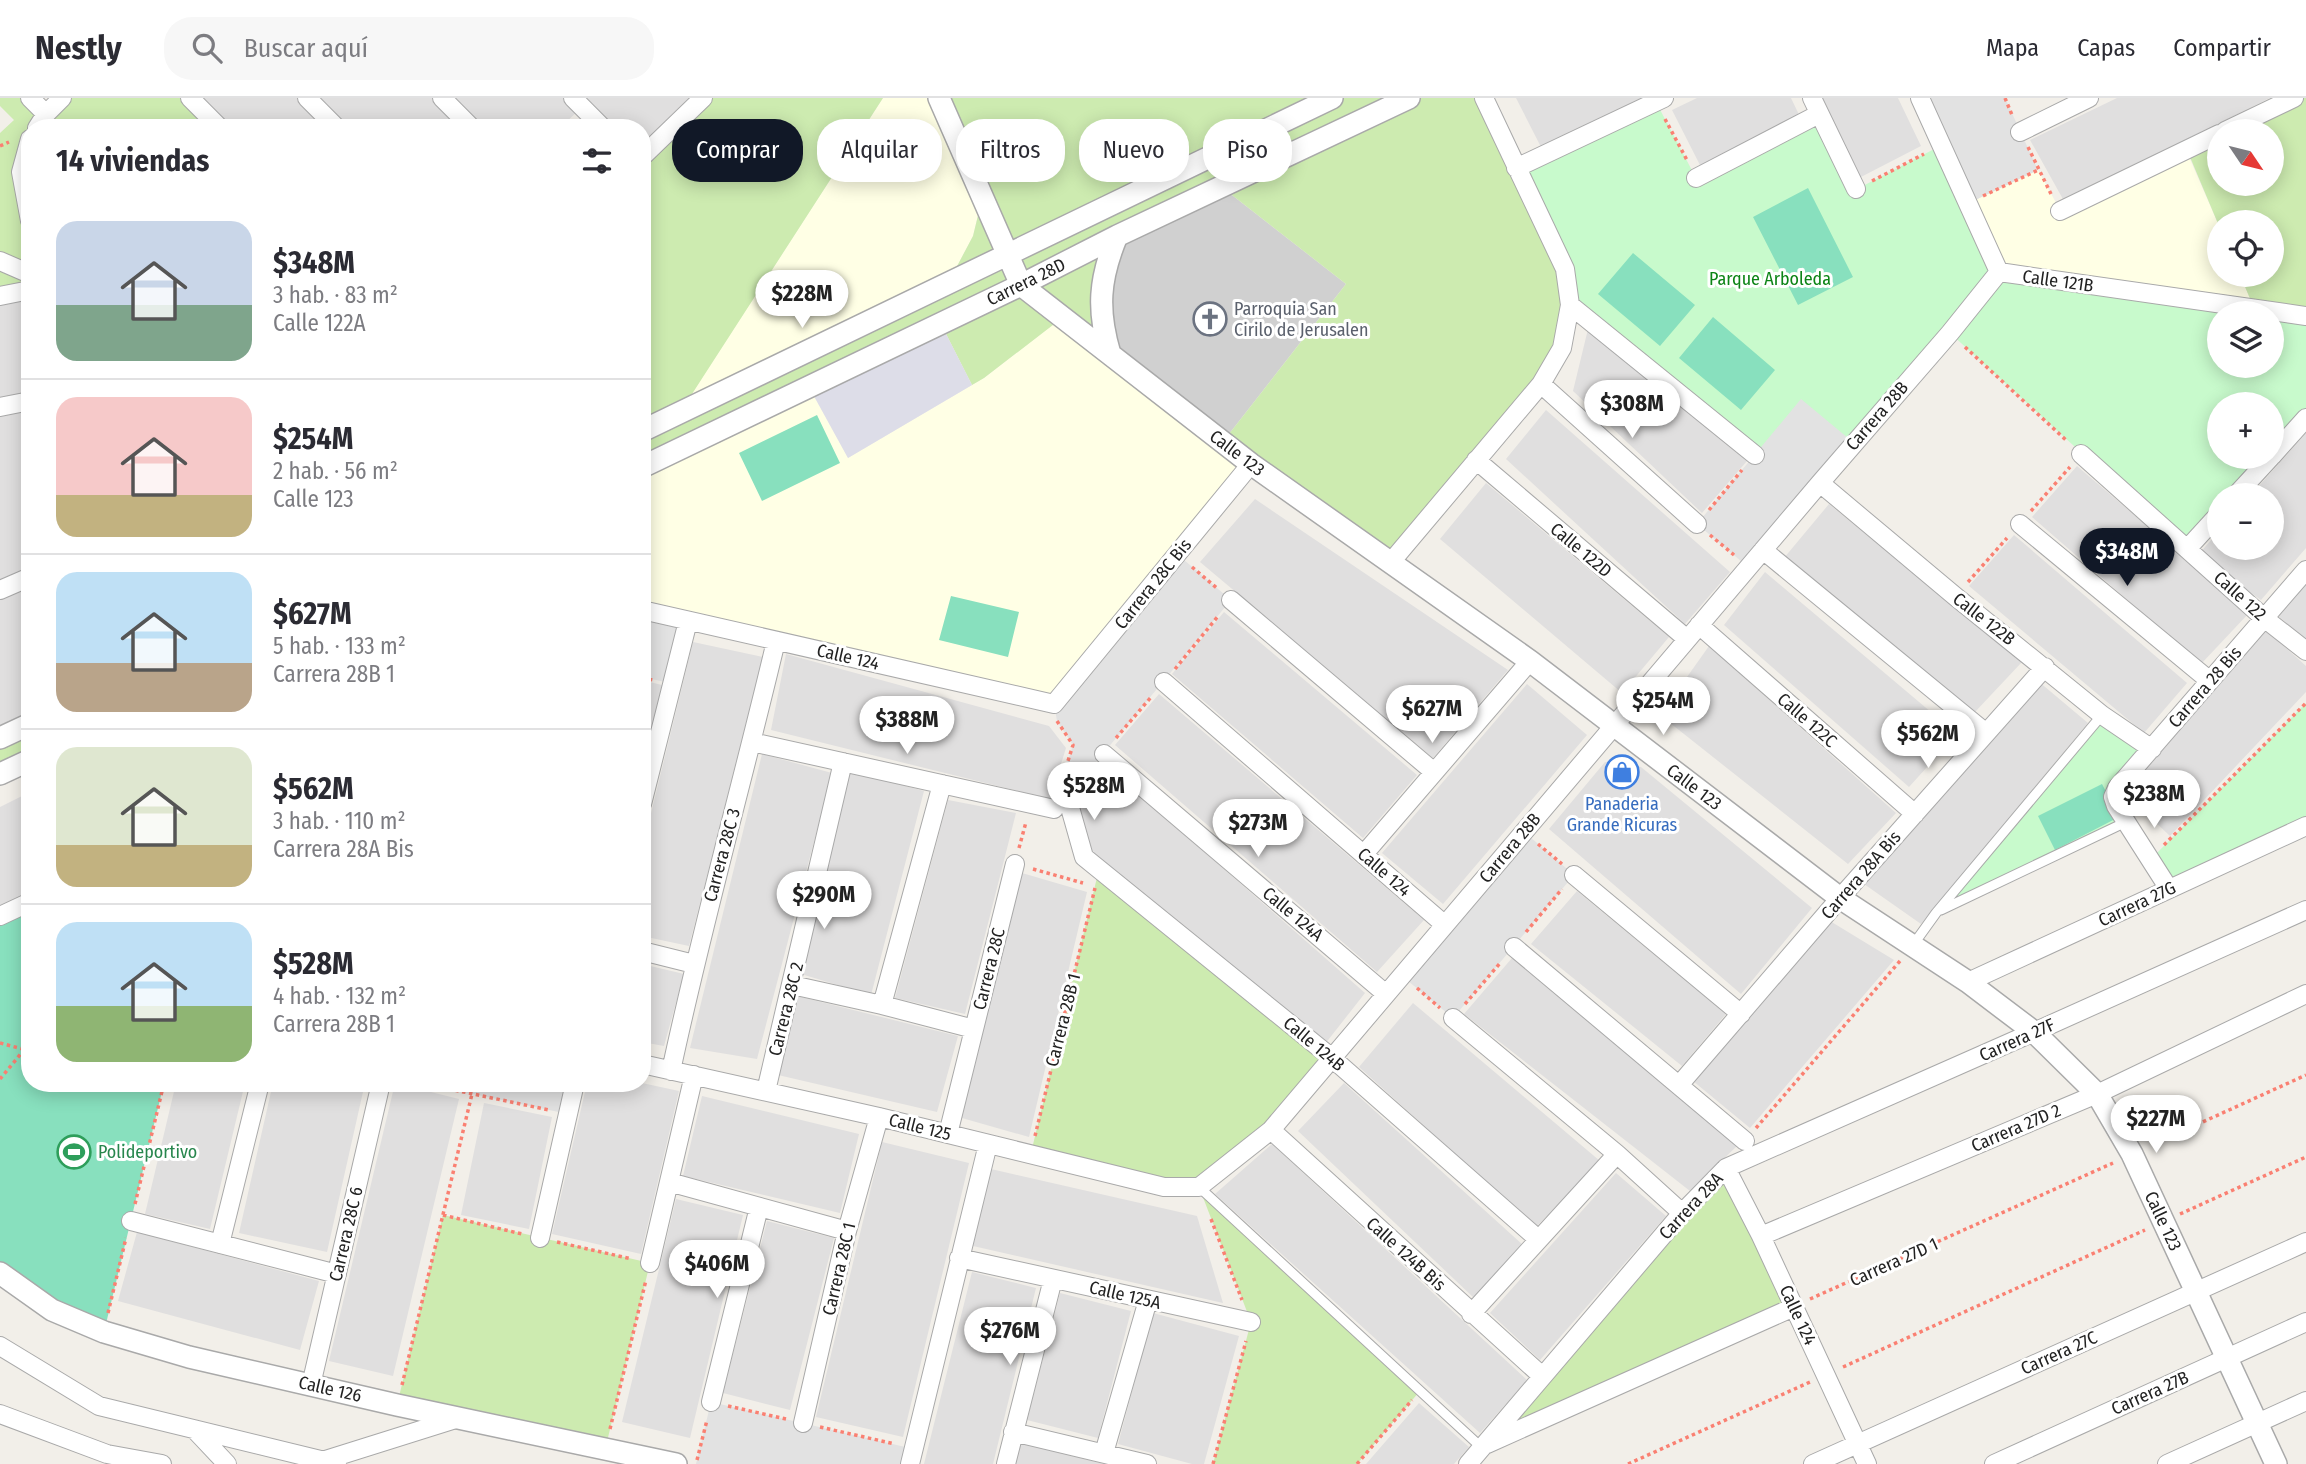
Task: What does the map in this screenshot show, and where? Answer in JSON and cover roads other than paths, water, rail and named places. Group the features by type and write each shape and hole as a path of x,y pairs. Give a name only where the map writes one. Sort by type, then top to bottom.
{"street":[{"path":"30,98 41,119"},
{"path":"44,119 62,98"},
{"path":"307,98 328,119"},
{"path":"442,98 463,119"},
{"path":"573,98 594,119"},
{"name":"Calle 123","path":"939,98 1021,285 1251,464 1530,661 1840,898 1968,982 2034,1032 2096,1094 2132,1154 2276,1464"},
{"name":"Carrera 28D","path":"651,427 1332,98"},
{"name":"Carrera 28D","path":"651,463 1117,236 1409,98"},
{"path":"1391,562 1541,384 1562,348 1570,305 1565,269 1484,98"},
{"name":"Calle 121B","path":"1920,98 1999,272 2306,316"},
{"path":"2020,132 2089,98"},
{"path":"2250,119 2294,98"},
{"path":"1516,169 1660,100"},
{"path":"651,147 694,101"},
{"path":"201,102 213,119"},
{"path":"1696,178 1816,106 1856,189"},
{"path":"2060,211 2207,140"},
{"path":"1110,354 1104,331 1101,295 1108,259 1117,236"},
{"path":"0,261 21,271"},
{"name":"Carrera 28B","path":"1199,1187 1270,1130 1950,333 1999,272"},
{"path":"0,296 21,292"},
{"path":"1570,305 1755,455"},
{"path":"1541,384 1697,524"},
{"path":"0,407 21,403"},
{"path":"2284,442 2306,418"},
{"name":"Calle 122","path":"2081,454 2264,618 2306,652"},
{"name":"Calle 122D","path":"1476,460 1693,632"},
{"name":"Carrera 28C Bis","path":"1054,704 1251,464"},
{"path":"2247,483 2259,469"},
{"name":"Calle 122B","path":"1820,483 2102,715 2152,749"},
{"path":"2020,524 2210,681"},
{"path":"2187,549 2207,527"},
{"path":"1763,550 1986,733"},
{"name":"Carrera 28 Bis","path":"2121,814 2113,797 2117,788 2306,570"},
{"path":"0,590 21,581"},
{"path":"1231,600 1434,772"},
{"name":"Calle 124","path":"651,612 1054,704"},
{"path":"651,768 688,621"},
{"name":"Calle 122C","path":"1693,632 1915,814"},
{"name":"Carrera 28C 3","path":"671,1071 694,964 776,640"},
{"path":"1364,854 1530,661"},
{"name":"Carrera 28A Bis","path":"1680,1084 1840,898 2045,667"},
{"name":"Calle 124","path":"1164,682 1445,925"},
{"path":"0,738 21,728"},
{"path":"752,741 942,784 882,1005"},
{"name":"Calle 124A","path":"1104,754 1386,994"},
{"name":"Carrera 28C 2","path":"765,1091 843,762"},
{"path":"0,774 21,764"},
{"name":"Calle 124B","path":"942,784 1031,804 1061,796 1084,856 1332,1058 1538,1240"},
{"path":"2121,814 2169,889"},
{"name":"Carrera 27G","path":"1968,982 2306,826"},
{"name":"Carrera 28C","path":"948,1134 1015,864"},
{"path":"1574,875 1741,1014"},
{"path":"0,916 21,906"},
{"name":"Carrera 27F","path":"1726,1168 2306,910"},
{"path":"1514,947 1745,1140"},
{"path":"651,953 694,964"},
{"path":"792,985 974,1029"},
{"name":"Carrera 27D 2","path":"1761,1236 2096,1094 2306,994"},
{"path":"1453,1018 1617,1154 1682,1213"},
{"name":"Calle 125","path":"651,1066 878,1117 1164,1186 1199,1187"},
{"path":"650,1263 694,1076"},
{"path":"220,1244 258,1092"},
{"name":"Carrera 28C 6","path":"311,1385 379,1092"},
{"path":"540,1238 573,1092"},
{"name":"Carrera 28C 1","path":"803,1423 847,1231 878,1117"},
{"name":"Calle 124B Bis","path":"1270,1130 1542,1376"},
{"path":"910,1464 988,1144"},
{"path":"1471,1314 1617,1154"},
{"name":"Calle 124","path":"1726,1168 1761,1236 1867,1464"},
{"name":"Carrera 28A","path":"1468,1464 1682,1213 1726,1168"},
{"path":"669,1182 847,1231"},
{"path":"711,1402 759,1207"},
{"path":"131,1221 337,1274"},
{"name":"Carrera 27C","path":"1813,1464 2306,1242"},
{"name":"Calle 125A","path":"959,1258 1251,1322"},
{"name":"Calle 126","path":"0,1273 52,1310 104,1332 189,1357 397,1405 676,1464"},
{"path":"1006,1464 1053,1279"},
{"path":"1104,1453 1149,1300"},
{"path":"1481,1447 1794,1307"},
{"name":"Carrera 27B","path":"1994,1464 2306,1322"},
{"path":"0,1346 99,1406 322,1463 459,1418"},
{"path":"2167,1464 2306,1401"},
{"path":"0,1414 107,1454 162,1464"},
{"path":"194,1429 227,1464"},
{"path":"1013,1432 1147,1464"}],"lane":[{"path":"1912,946 1936,912 2102,715"},
{"path":"1936,912 2121,814"},
{"path":"1199,1187 1481,1447"}],"place":[{"name":"Parroquia San Cirilo de Jerusalen","path":"1210,319"},
{"name":"Panaderia Grande Ricuras","path":"1622,772"},
{"name":"Polideportivo","path":"74,1152"}],"park label":[{"name":"Parque Arboleda","path":"1770,279"}]}
